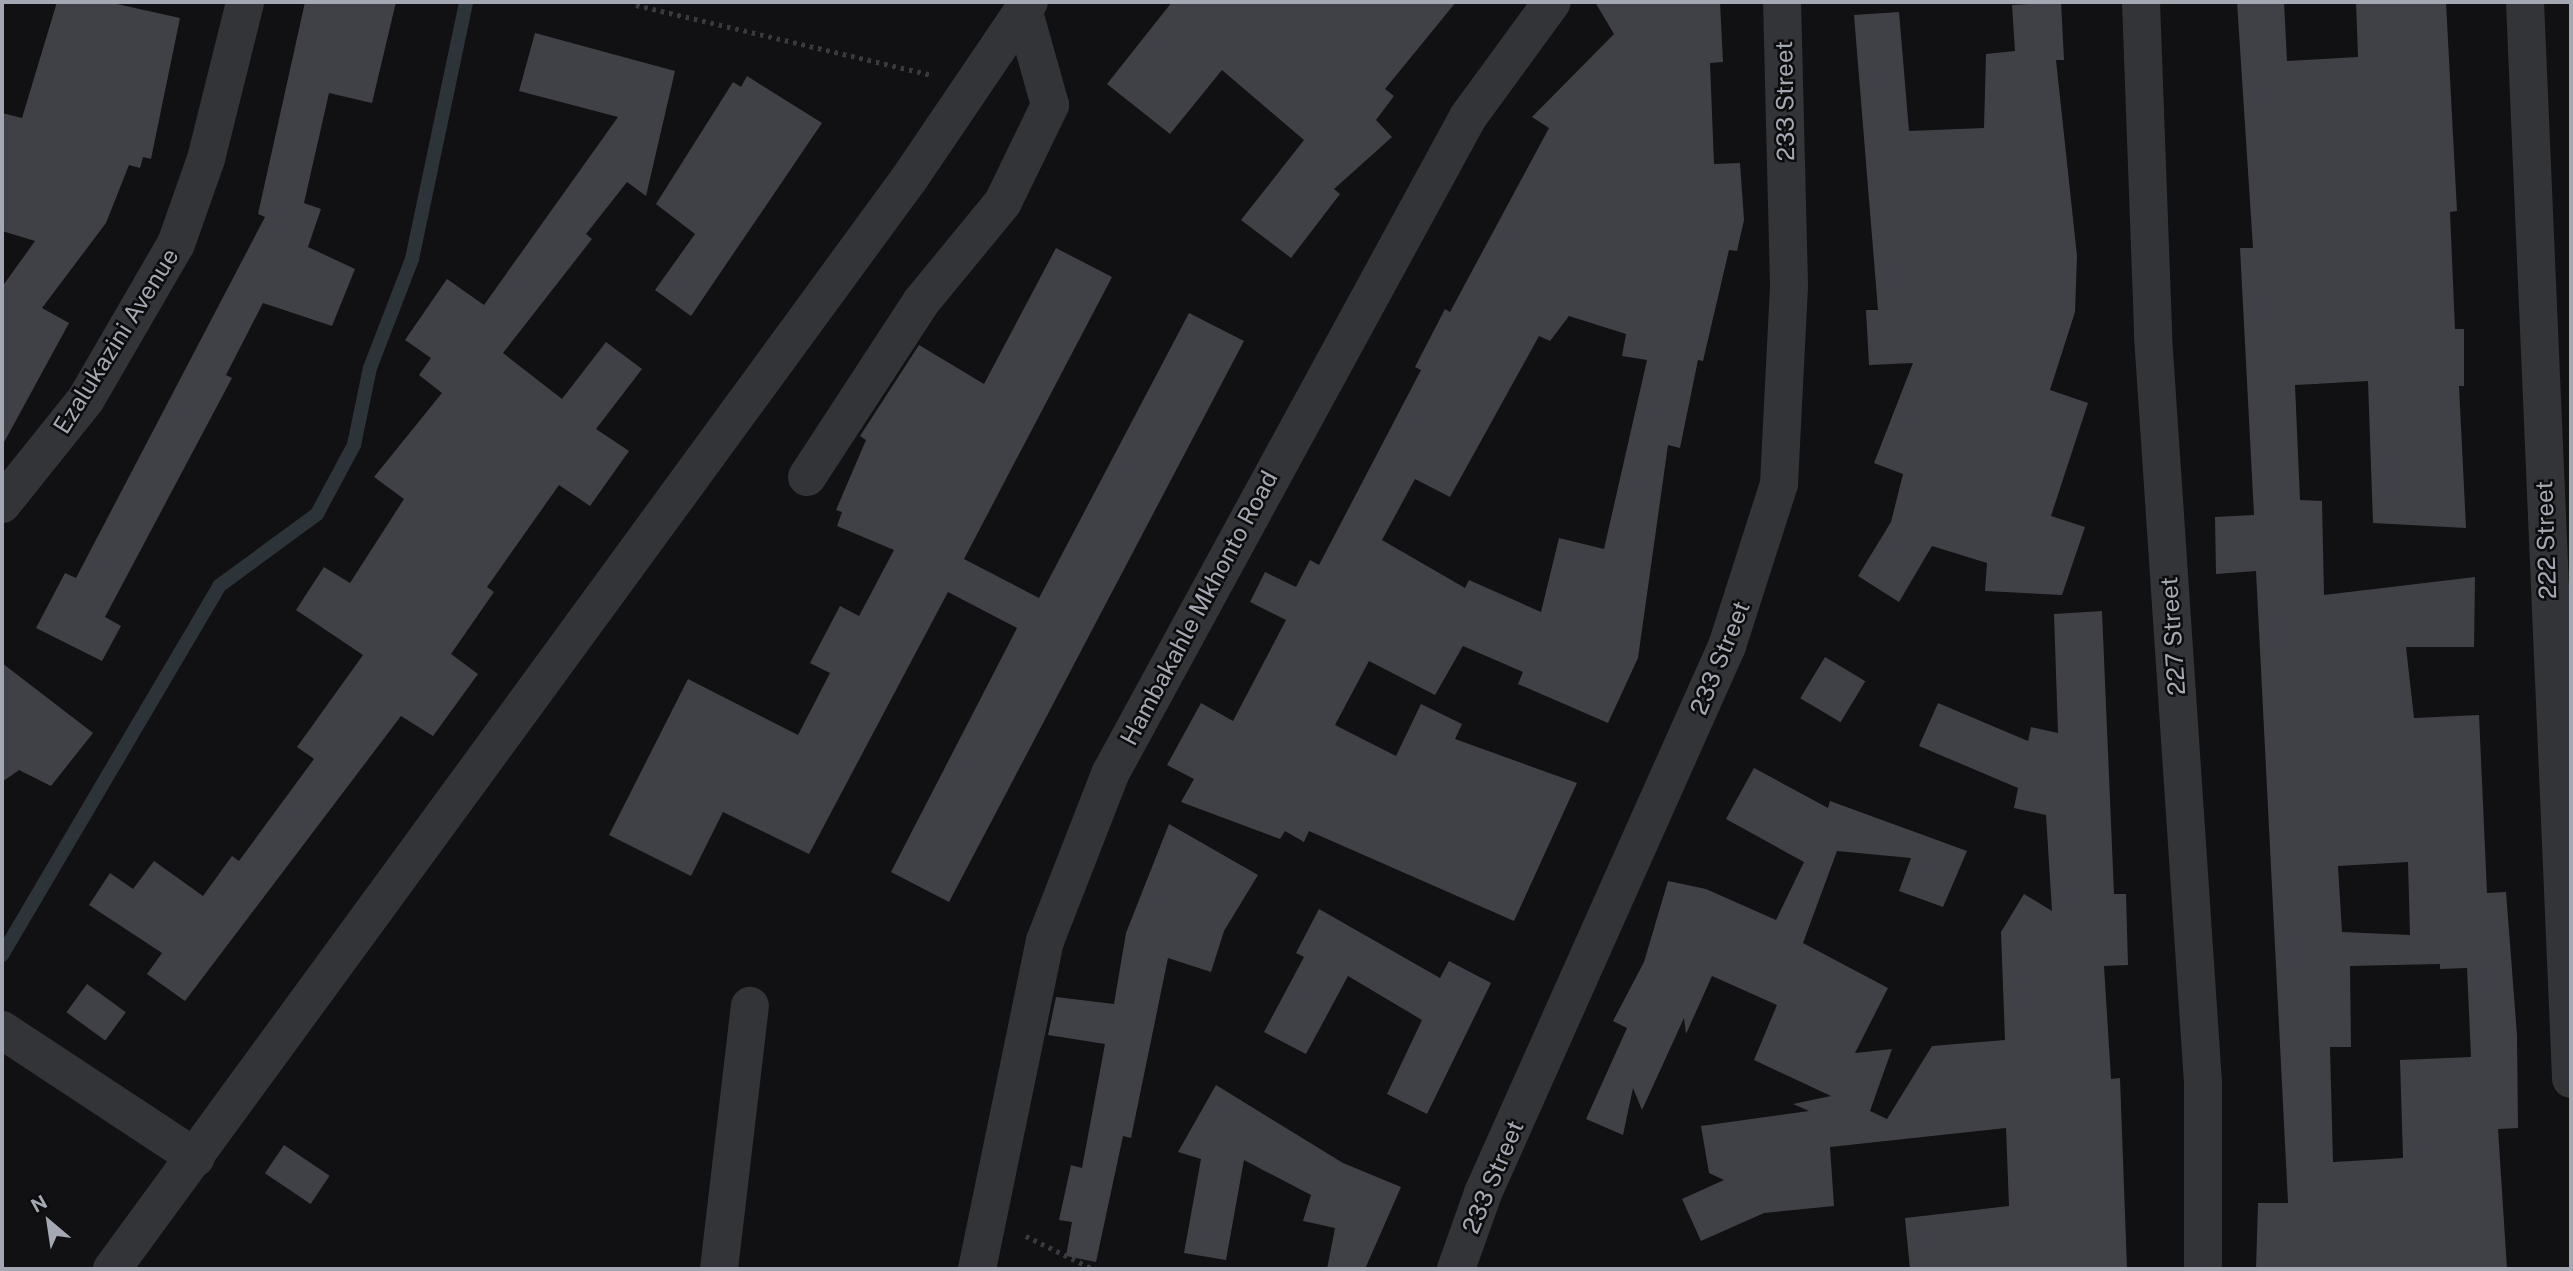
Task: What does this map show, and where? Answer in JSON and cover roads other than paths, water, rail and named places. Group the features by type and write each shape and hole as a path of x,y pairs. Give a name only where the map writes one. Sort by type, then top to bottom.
{"street":[{"name":"Ezalukazini Avenue","path":"2,503 86,399 176,244 206,159 245,2"},
{"name":"Hambakahle Mkhonto Road","path":"977,1269 1045,941 1110,775 1468,117 1552,2"},
{"name":"233 Street","path":"1456,1269 1483,1194 1727,646 1779,484 1789,286 1782,2"},
{"name":"227 Street","path":"2141,2 2153,336 2203,1082 2203,1269"},
{"name":"222 Street","path":"2525,2 2560,603 2571,1079"},
{"path":"113,1269 909,179 969,84 1026,6"},
{"path":"807,477 921,302 1003,202 1050,105 1026,6"},
{"path":"719,1269 750,1006"},
{"path":"2,1030 196,1158"}],"waterway":[{"path":"2,955 219,586 317,514 354,445 370,368 412,259 466,2"}]}
